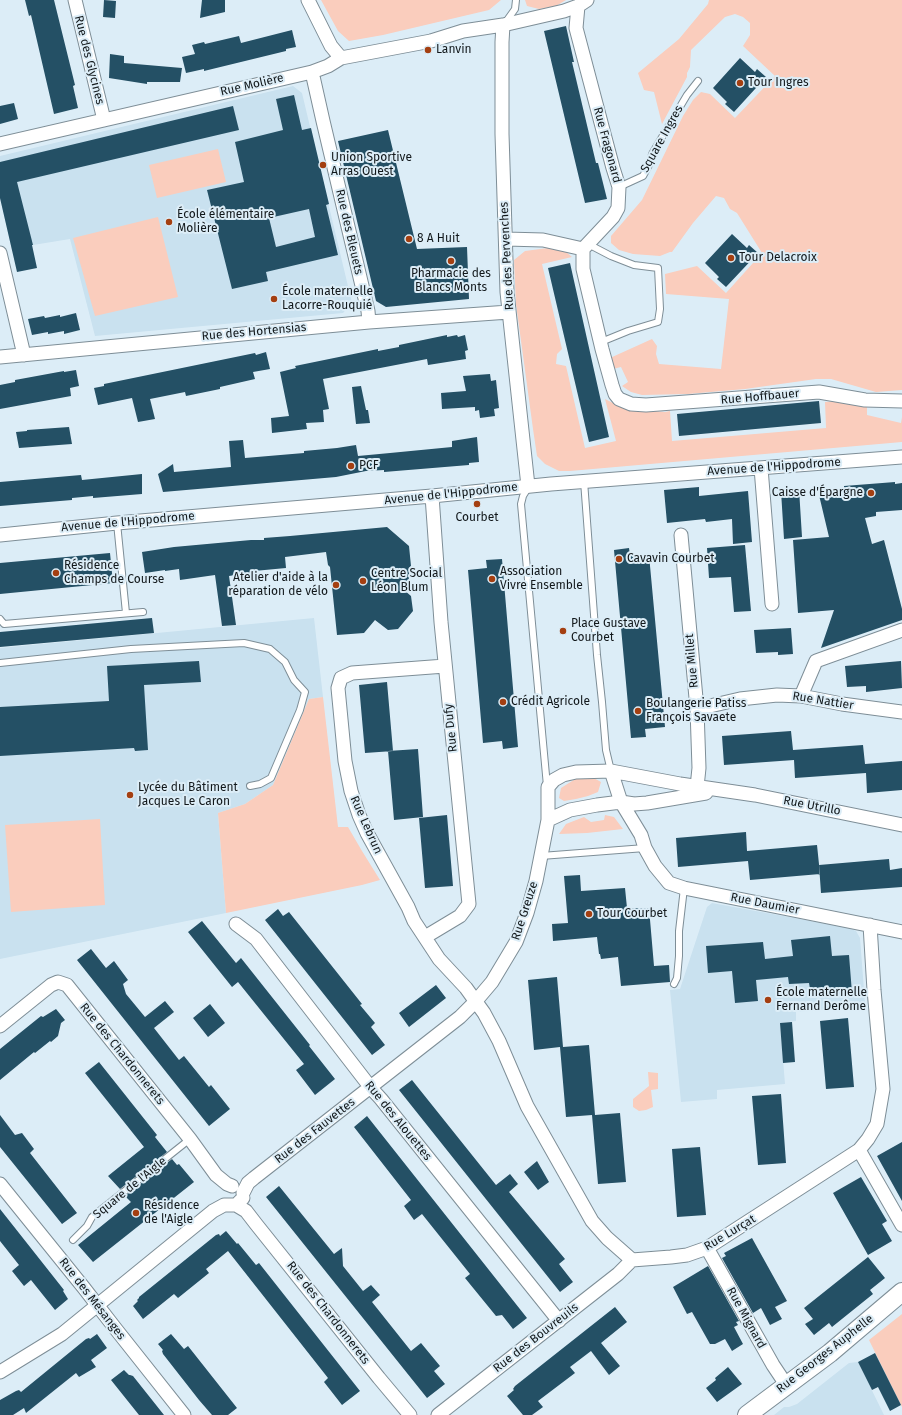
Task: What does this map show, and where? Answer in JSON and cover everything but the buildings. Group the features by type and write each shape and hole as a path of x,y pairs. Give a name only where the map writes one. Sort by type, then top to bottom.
{"street":[{"name":"Rue des Glycines","path":"75,0 104,120"},
{"path":"308,0 331,46 341,58"},
{"name":"Rue Molière","path":"0,144 312,72 328,66 341,58 430,41 463,31 503,25 564,11 582,3"},
{"name":"Rue Fragonard","path":"582,3 576,28 619,187 618,208 613,217 586,246"},
{"name":"Rue des Pervenches","path":"503,25 502,134 509,312 528,486"},
{"name":"Rue des Bleuets","path":"312,72 368,311 369,322"},
{"path":"506,239 543,240 586,246 583,269 601,342"},
{"path":"0,253 24,355"},
{"name":"Rue des Hortensias","path":"0,357 220,335 509,312"},
{"name":"Rue Hoffbauer","path":"601,342 615,394 619,399 631,404 646,405 819,392 865,400 902,401"},
{"name":"Avenue de l'Hippodrome","path":"0,535 584,481 902,457"},
{"path":"762,468 772,604"},
{"name":"Rue Dufy","path":"426,937 460,916 468,904 445,666 432,496"},
{"name":"Rue Millet","path":"681,535 697,709 699,768 698,786"},
{"path":"801,696 816,660 902,630"},
{"name":"Rue Lebrun","path":"445,666 352,673 341,678 338,688 345,761 351,791 359,815 414,921 426,937 439,959 466,988 475,1002"},
{"name":"Rue Nattier","path":"697,709 740,700 769,696 801,696 842,704 902,712"},
{"name":"Rue Utrillo","path":"548,786 563,774 611,771 698,786 722,792"},
{"name":"Rue Daumier","path":"611,771 622,802 641,835 645,848 655,866 669,883 684,888 902,932"},
{"name":"Rue Greuze","path":"475,1002 492,982 516,942 527,913 548,820 548,786"},
{"name":"Rue Utrillo","path":"548,820 570,810 622,802 634,804 647,803 700,793 722,792 755,795 902,824"},
{"name":"Rue des Alouettes","path":"236,924 256,939 371,1088 559,1321"},
{"name":"Rue Lurçat","path":"632,1260 671,1257 707,1248 859,1150 877,1124 883,1089 874,998 870,925"},
{"name":"Rue des Chardonnerets","path":"0,1026 51,985 58,982 67,985 190,1139 216,1175 410,1415"},
{"path":"475,1002 484,1013 499,1041 528,1106 592,1221 606,1238 632,1260"},
{"name":"Rue des Fauvettes","path":"0,1372 62,1334 233,1195 460,1017 475,1002"},
{"path":"859,1150 902,1225"},
{"name":"Rue des Mésanges","path":"0,1184 184,1415"},
{"name":"Rue Mignard","path":"707,1248 773,1365 787,1386"},
{"name":"Rue des Bouvreuils","path":"438,1415 618,1274 632,1260"},
{"name":"Rue Georges Auphelle","path":"747,1415 830,1353 902,1292"}],"lane":[{"path":"503,25 515,9 516,0"},
{"name":"Square Ingres","path":"619,187 643,176 650,163 652,154 687,95 698,81"},
{"path":"586,246 634,266 658,268 660,309 658,322 628,331 601,342"},
{"path":"584,481 597,654 606,750 611,771"},
{"path":"528,486 521,504 548,786"},
{"path":"117,523 126,613"},
{"path":"0,619 4,624 143,612"},
{"path":"0,663 131,649 244,643 270,648 285,662 294,680 305,692 300,710 271,778 260,784 250,786"},
{"path":"541,856 645,848"},
{"path":"674,984 677,978 679,931 684,888"},
{"name":"Square de l'Aigle","path":"73,1240 87,1226 92,1217 190,1139"}],"shaded area":[{"path":"321,0 501,0 489,10 383,35 349,41 338,31"},
{"path":"525,0 566,0 556,6 539,9 527,6"},
{"path":"709,0 902,0 902,390 876,392 831,379 816,379 745,389 688,394 642,395 631,392 622,386 628,382 621,367 613,369 610,358 652,339 657,346 656,354 659,364 721,369 729,299 666,294 665,274 697,266 726,293 762,253 737,213 730,209 724,198 716,196 693,223 672,252 660,256 633,254 619,250 611,243 611,236 642,200 683,116 693,100 701,92 710,94 735,118 775,76 743,46 750,35 750,23 743,17 735,14 725,17 691,50 690,67 687,77 662,124 654,92 644,90 638,73 679,39 708,4"},
{"name":"École élémentaire Molière","path":"293,86 302,93 352,303 343,313 95,336 70,239 12,250 0,198 0,156"},
{"path":"218,149 226,182 157,198 149,165"},
{"path":"158,217 178,297 95,316 73,238"},
{"path":"548,248 565,251 572,257 542,264 562,349 557,354 556,364 566,366 585,448 616,441 605,399 632,409 665,412 670,411 672,441 826,428 825,402 839,401 867,406 867,415 901,423 902,417 902,442 570,471 559,471 545,464 537,456 516,304 514,260 525,251"},
{"name":"Lycée du Bâtiment Jacques Le Caron","path":"314,618 323,697 309,699 273,785 245,804 218,813 226,913 0,959 0,648"},
{"path":"323,697 338,827 348,827 380,880 226,913 218,813 245,804 273,785 309,699"},
{"path":"580,776 592,777 601,782 598,792 588,796 564,801 559,798 561,788"},
{"path":"605,815 614,817 623,829 559,834 566,824 584,817 591,822 604,820"},
{"path":"100,819 105,905 11,912 5,825"},
{"name":"École maternelle Fernand Derôme","path":"712,903 849,928 856,931 860,938 865,1003 852,1007 796,1012 796,1021 780,1023 785,1084 717,1090 717,1099 681,1102 670,990 680,989 707,907"},
{"path":"648,1072 658,1073 658,1089 651,1090 653,1107 639,1111 633,1107 633,1099 649,1086"},
{"path":"902,1314 902,1407 869,1340"},
{"path":"858,1362 884,1415 774,1415 784,1407 797,1404 849,1363"}],"place":[{"name":"Lanvin","path":"428,50"},
{"name":"Tour Ingres","path":"740,83"},
{"name":"Union Sportive Arras Ouest","path":"323,165"},
{"name":"École élémentaire Molière","path":"169,222"},
{"name":"8 A Huit","path":"409,239"},
{"name":"Tour Delacroix","path":"731,258"},
{"name":"Pharmacie des Blancs Monts","path":"451,261"},
{"name":"École maternelle Lacorre-Rouquié","path":"274,299"},
{"name":"PCF","path":"351,466"},
{"name":"Caisse d'Épargne","path":"871,493"},
{"name":"Courbet","path":"477,504"},
{"name":"Cavavin Courbet","path":"619,559"},
{"name":"Résidence Champs de Course","path":"56,573"},
{"name":"Association Vivre Ensemble","path":"492,579"},
{"name":"Centre Social Léon Blum","path":"363,581"},
{"name":"Atelier d'aide à la réparation de vélo","path":"336,585"},
{"name":"Place Gustave Courbet","path":"563,631"},
{"name":"Crédit Agricole","path":"503,702"},
{"name":"Boulangerie Patiss François Savaete","path":"638,711"},
{"name":"Lycée du Bâtiment Jacques Le Caron","path":"130,795"},
{"name":"Tour Courbet","path":"589,914"},
{"name":"École maternelle Fernand Derôme","path":"768,1000"},
{"name":"Résidence de l'Aigle","path":"136,1213"}]}
